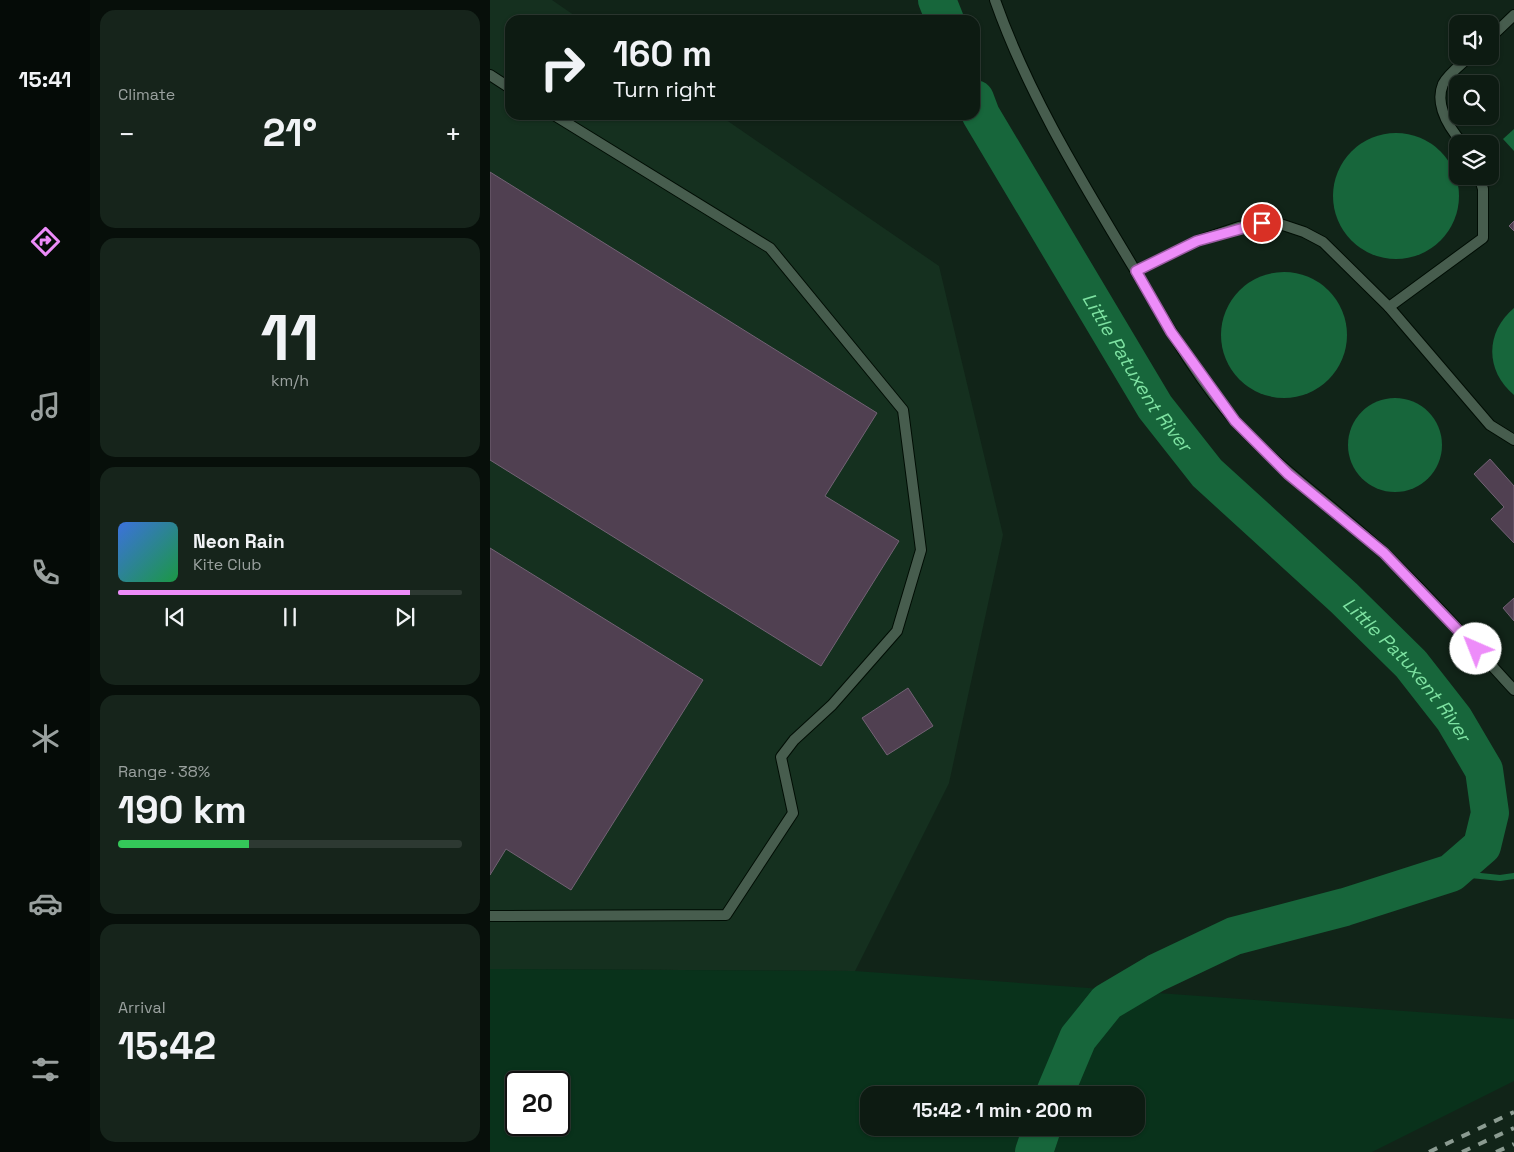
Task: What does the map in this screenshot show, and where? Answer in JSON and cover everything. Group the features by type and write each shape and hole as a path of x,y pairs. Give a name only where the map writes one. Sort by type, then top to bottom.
{"lane":[{"path":"996,0 1006,32 1043,108 1081,179 1171,332 1235,421 1288,474 1384,553 1514,690"},
{"path":"1499,29 1514,15"},
{"path":"1455,135 1451,130 1441,107 1443,84 1461,65"},
{"path":"490,76 505,85"},
{"path":"490,916 726,915 793,812 781,757 794,740 832,706 897,631 921,550 903,410 770,248 562,120"},
{"path":"1389,308 1483,238 1482,185"},
{"path":"1136,271 1197,241 1239,227 1262,223 1280,224 1304,232 1323,242 1389,308 1490,425 1514,440"}],"shaded area":[{"path":"490,0 552,0 574,15 505,15 505,120 726,120 939,266 1003,535 949,783 855,971 490,969"},
{"path":"1514,129 1514,151 1503,139"},
{"path":"1384,134 1408,134 1431,144 1441,151 1449,163 1449,185 1458,185 1458,208 1448,231 1441,241 1431,248 1408,258 1384,258 1361,248 1351,241 1344,231 1334,208 1334,184 1344,161 1351,151 1361,144"},
{"path":"1284,272 1308,277 1329,290 1342,311 1347,335 1342,359 1329,380 1308,393 1284,398 1260,393 1239,380 1226,359 1221,335 1226,311 1239,290 1260,277"},
{"path":"1514,308 1514,395 1504,385 1498,375 1492,352 1498,328 1504,318"},
{"path":"1395,398 1413,401 1428,412 1439,427 1442,445 1439,463 1428,478 1413,489 1395,492 1377,489 1362,478 1351,463 1348,445 1351,427 1362,412 1377,401"},
{"path":"490,969 855,971 1514,1019 1514,1081 1372,1152 490,1152"}],"building":[{"path":"490,172 877,413 825,496 899,541 821,666 490,460"},
{"path":"1514,221 1514,231 1509,226"},
{"path":"1490,459 1514,486 1514,543 1491,519 1504,507 1474,474"},
{"path":"490,548 703,680 571,890 506,849 490,875"},
{"path":"1514,598 1514,621 1503,608"},
{"path":"908,688 933,726 887,755 862,718"}],"waterway":[{"name":"Little Patuxent River","path":"937,0 943,15"},
{"name":"Little Patuxent River","path":"980,112 1155,407 1207,473 1344,598 1411,664 1454,719 1484,770 1490,813 1482,846 1451,873 1345,907 1234,936 1156,973 1107,1002 1078,1038 1058,1086"},
{"path":"1451,873 1500,878 1514,876"},
{"name":"Little Patuxent River","path":"1034,1152 1039,1136"}],"railway":[{"path":"1429,1152 1514,1112"},
{"path":"1462,1152 1514,1128"},
{"path":"1496,1152 1514,1144"}],"route":[{"path":"1262,223 1239,227 1197,241 1167,254 1136,271 1171,332 1235,421 1288,474 1384,553 1476,649"}]}
